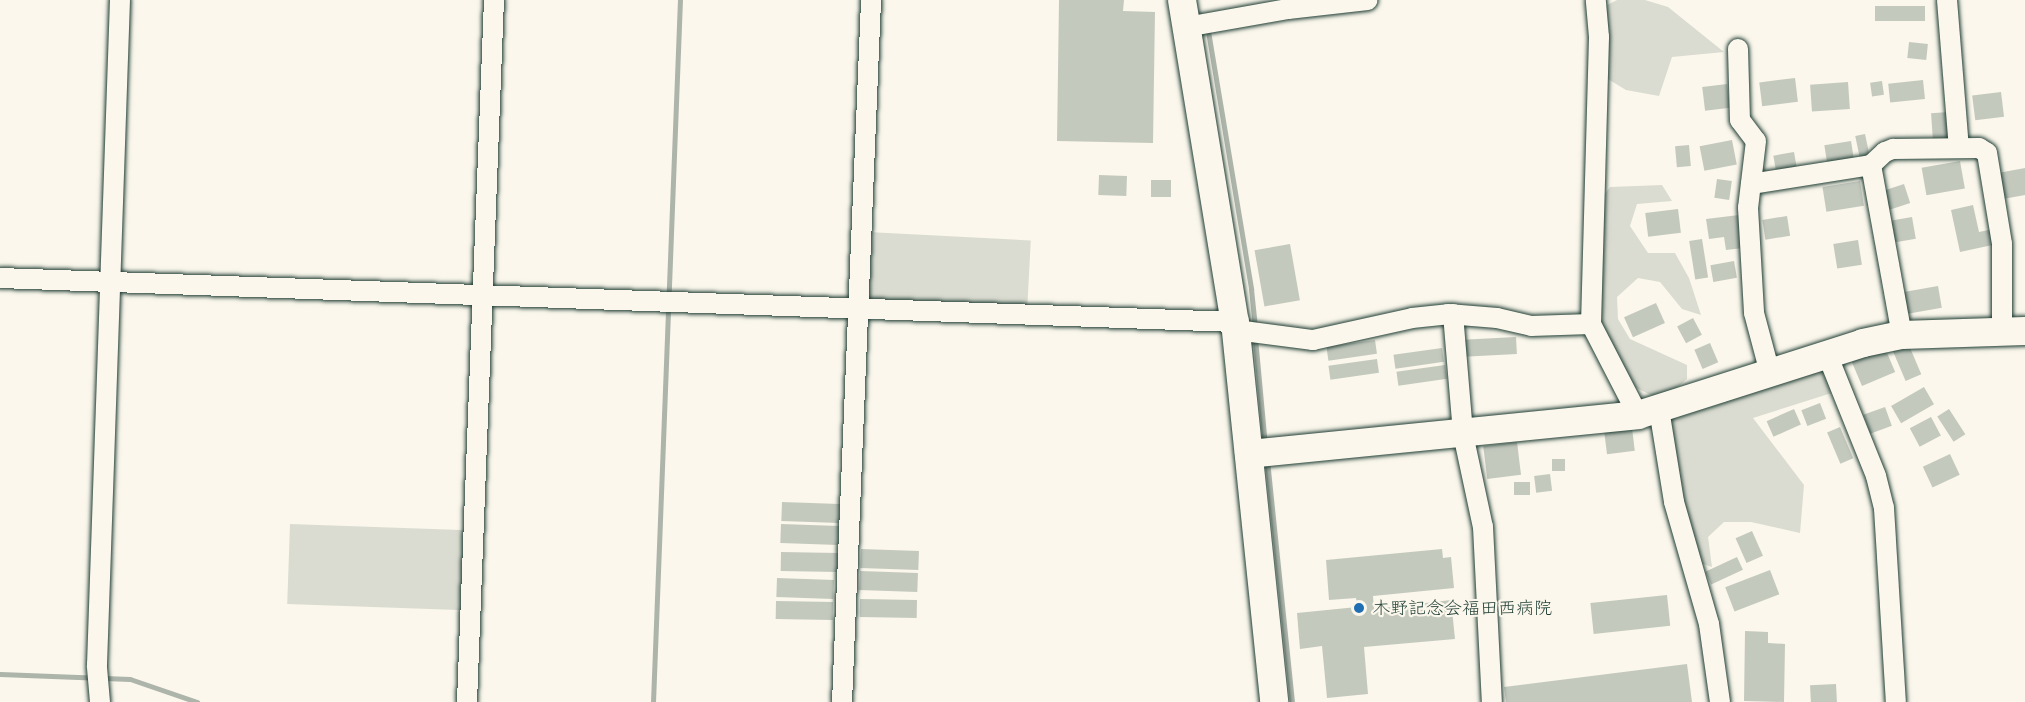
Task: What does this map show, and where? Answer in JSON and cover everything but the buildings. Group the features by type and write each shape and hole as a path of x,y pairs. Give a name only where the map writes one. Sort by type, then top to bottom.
{"street":[{"path":"100,702 98,653 120,0"},
{"path":"468,702 494,0"},
{"path":"842,702 871,0"},
{"path":"1274,702 1235,326 1184,13 1288,9 1367,0"},
{"path":"1596,0 1599,37 1591,324 1649,412 1709,624 1720,702"},
{"path":"1947,0 1959,148"},
{"path":"1738,49 1740,120 1756,141 1748,208 1754,313 1770,373"},
{"path":"1249,454 1462,434 1649,412 1827,354 1902,334 2013,331 1987,153 1979,148 1893,149 1885,152 1871,165 1751,184"},
{"path":"1871,165 1902,334"},
{"path":"0,278 858,309 1235,326 1313,340 1412,318 1454,314 1497,318 1531,326 1591,324"},
{"path":"1454,314 1462,434 1483,527 1492,702"},
{"path":"1827,354 1876,476 1884,508 1896,702"}],"shaded area":[{"path":"1617,0 1645,0 1668,7 1724,52 1672,57 1659,96 1626,90 1598,73 1597,10"},
{"path":"1662,185 1672,201 1637,204 1630,226 1648,253 1675,253 1689,278 1701,315 1682,309 1660,282 1638,278 1617,297 1618,319 1630,339 1687,365 1687,379 1673,391 1653,396 1618,379 1591,324 1595,208 1610,187"},
{"path":"868,232 1031,241 1027,310 864,302"},
{"path":"1827,354 1841,390 1753,418 1804,485 1800,533 1751,522 1724,522 1708,537 1712,567 1691,560 1666,406"},
{"path":"290,524 468,530 465,610 287,604"}],"waterway":[{"path":"653,702 680,0"},
{"path":"1203,29 1208,31 1251,289 1255,328"},
{"path":"1255,338 1265,445"},
{"path":"1267,460 1292,702"},
{"path":"0,674 130,679 197,702"}],"place":[{"name":"木野記念会福田西病院","path":"1359,608"}]}
